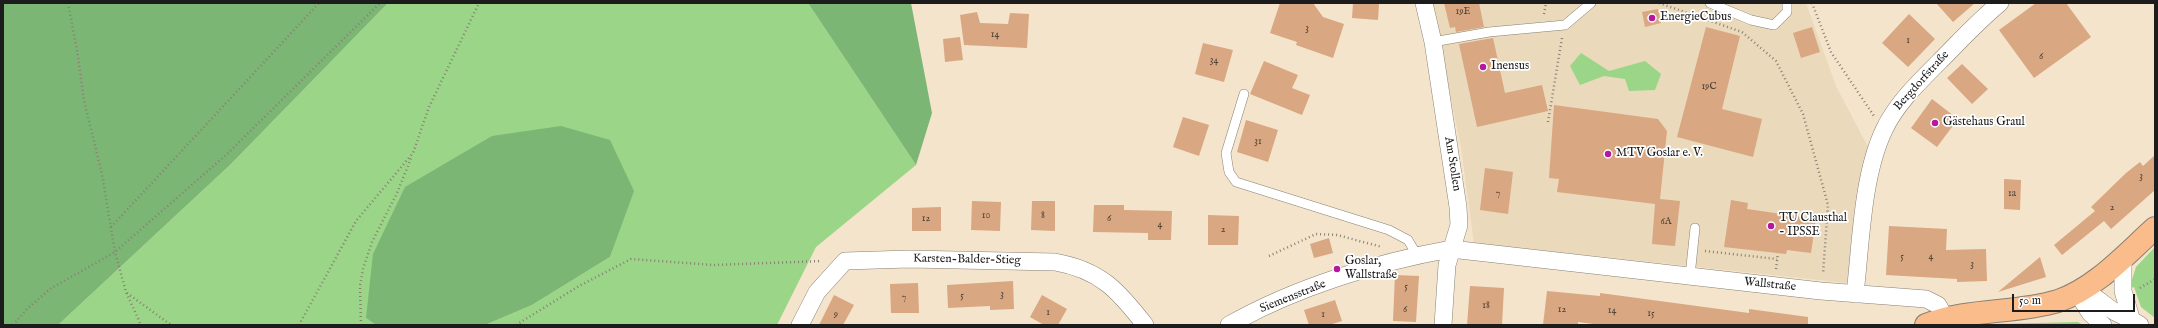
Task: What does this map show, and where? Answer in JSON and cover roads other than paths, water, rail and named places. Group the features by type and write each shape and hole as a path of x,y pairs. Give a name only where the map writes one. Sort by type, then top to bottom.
{"main road":[{"name":"Wallstraße","path":"1935,322 1970,313 2058,301 2078,291 2123,257 2155,228"}],"street":[{"name":"Am Stollen","path":"1424,3 1433,42 1458,207 1458,225 1451,249 1445,283 1443,325"},
{"name":"Bergdorfstraße","path":"1855,294 1868,188 1874,158 1883,130 1894,111 1924,77 1981,19 2000,3"},
{"name":"Siemensstraße","path":"1229,325 1243,317 1305,290 1417,255 1451,249"},
{"name":"Wallstraße","path":"1451,249 1821,291 1932,301 1940,307 1935,322"},
{"path":"2123,257 2123,291 2135,322"},
{"name":"Karsten-Balder-Stieg","path":"800,325 817,292 845,261 909,259 1055,262 1074,265 1091,272 1109,284 1146,325"},
{"path":"2078,291 2090,294 2118,313 2135,322"},
{"path":"2078,291 2090,313 2103,325"}],"lane":[{"path":"1433,42 1490,32 1565,25 1591,3"},
{"path":"1710,3 1751,20 1774,25 1787,12 1787,3"},
{"path":"1244,94 1226,153 1229,172 1236,182 1389,230 1408,240 1417,255"},
{"path":"1690,276 1695,228"}],"place":[{"name":"EnergieCubus","path":"1652,18"},
{"name":"Inensus","path":"1483,67"},
{"name":"Gästehaus Graul","path":"1935,123"},
{"name":"MTV Goslar e. V.","path":"1608,154"},
{"name":"TU Clausthal - IPSSE","path":"1771,226"},
{"name":"Goslar, Wallstraße","path":"1337,269"}]}
